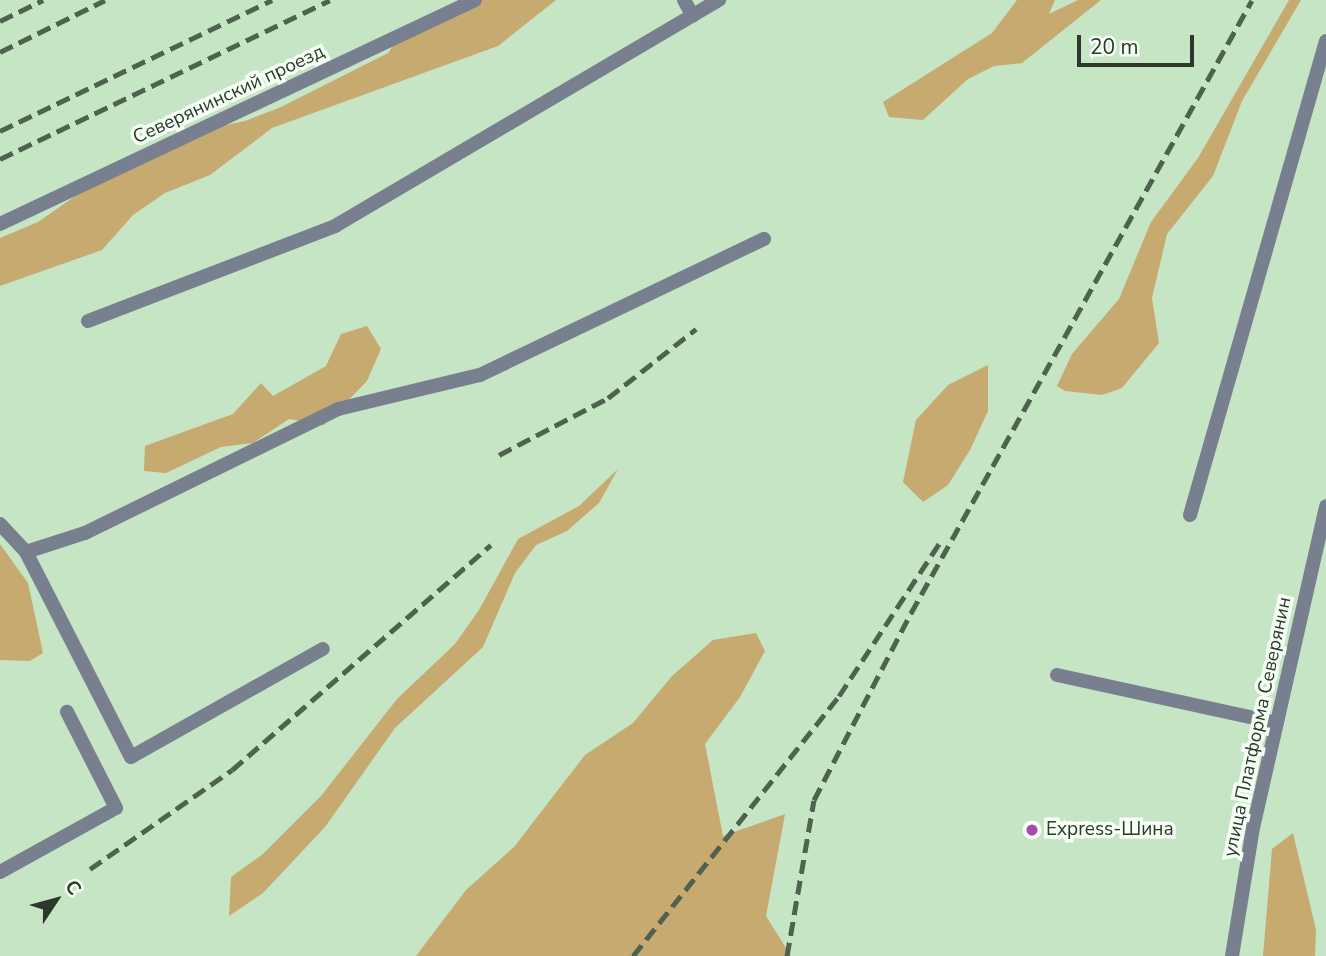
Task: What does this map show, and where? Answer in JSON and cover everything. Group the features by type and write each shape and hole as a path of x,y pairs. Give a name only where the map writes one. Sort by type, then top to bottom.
{"street":[{"name":"Северянинский проезд","path":"0,224 475,0"},
{"path":"684,0 693,16"},
{"path":"88,321 335,226 719,0"},
{"path":"1189,515 1326,41"},
{"path":"26,552 85,533 338,409 480,375 764,239"},
{"name":"улица Платформа Северянин","path":"1232,956 1277,723 1326,506"},
{"path":"0,524 26,552 131,758 323,649"},
{"path":"1057,675 1277,723"},
{"path":"0,872 116,808 67,712"}],"shaded area":[{"path":"481,0 556,0 498,46 272,128 210,175 165,193 133,215 102,250 0,286 0,238 38,222 133,156 168,137 245,121 281,107 388,53 400,36"},
{"path":"1017,0 1055,0 1049,14 1078,0 1101,0 1022,63 994,66 968,79 923,120 889,117 883,102 992,33"},
{"path":"1289,0 1301,0 1242,101 1213,176 1167,234 1152,298 1159,343 1122,388 1102,395 1065,391 1057,386 1072,354 1119,299 1151,222 1198,158"},
{"path":"367,326 381,349 367,381 324,425 289,419 253,443 221,447 166,473 144,471 145,446 233,414 261,383 273,396 326,366 341,334"},
{"path":"988,365 988,411 970,450 948,485 923,502 903,482 916,420 948,385"},
{"path":"618,469 599,503 567,531 536,545 515,573 483,647 395,728 325,827 263,893 229,916 231,877 263,854 321,796 397,699 455,644 479,610 518,539 579,506"},
{"path":"0,544 28,583 43,653 30,661 0,660"},
{"path":"756,633 765,651 740,697 705,744 723,836 785,814 766,916 791,956 416,956 466,890 514,847 585,755 633,723 672,676 713,640"},
{"path":"1293,833 1316,930 1315,956 1263,956 1272,849"}],"railway":[{"path":"0,21 43,0"},
{"path":"0,52 105,0"},
{"path":"0,131 272,0"},
{"path":"0,159 330,0"},
{"path":"787,956 814,800 911,613 1252,0"},
{"path":"499,455 608,398 696,329"},
{"path":"633,956 839,696 941,541"},
{"path":"90,869 232,770 491,545"}],"place":[{"name":"Express-Шина","path":"1032,830"}]}
